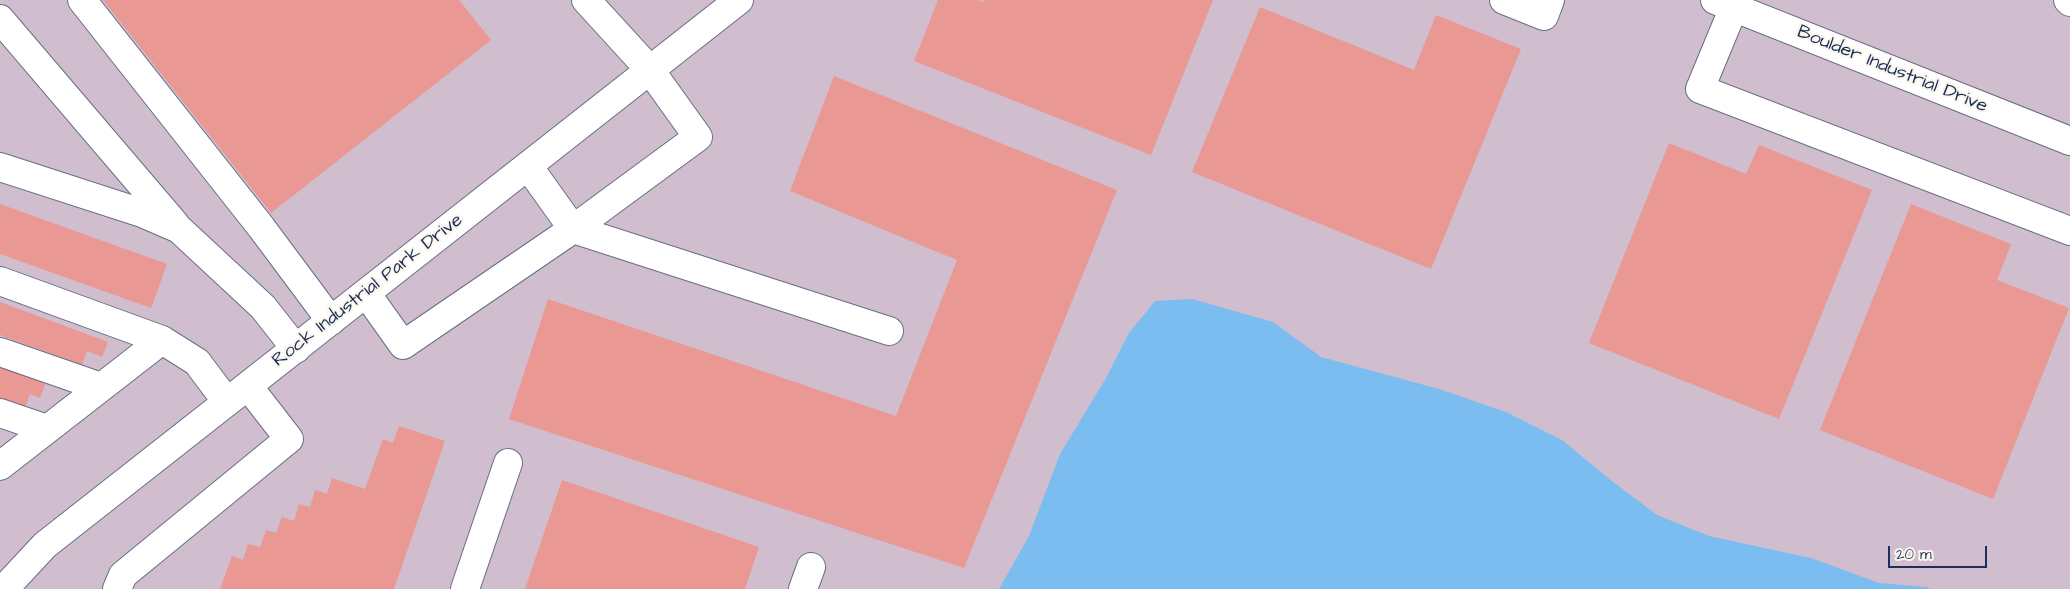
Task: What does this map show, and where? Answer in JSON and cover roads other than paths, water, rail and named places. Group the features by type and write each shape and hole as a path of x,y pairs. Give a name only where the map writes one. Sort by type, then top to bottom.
{"street":[{"path":"82,0 261,227 331,321"},
{"path":"366,293 403,345 573,229 698,137 650,70 586,0"},
{"name":"Rock Industrial Park Drive","path":"4,589 45,545 739,0"},
{"path":"1504,0 1544,16 1550,0"},
{"path":"1724,4 1700,89 2070,231"},
{"name":"Boulder Industrial Drive","path":"1724,4 2070,141"},
{"path":"0,20 179,229 263,308 296,349"},
{"path":"528,166 573,229 889,331"},
{"path":"0,167 142,213 179,229"},
{"path":"0,281 162,340 197,362 227,402"},
{"path":"0,466 162,340"},
{"path":"0,352 101,387"},
{"path":"118,589 123,576 289,439 248,386"},
{"path":"0,412 47,429"},
{"path":"465,589 508,464"}],"water":[{"path":"1192,299 1273,322 1321,357 1439,389 1506,412 1562,440 1657,515 1709,536 1811,558 1879,583 1927,587 1930,589 999,589 1029,536 1060,454 1106,378 1129,333 1155,301"}]}
